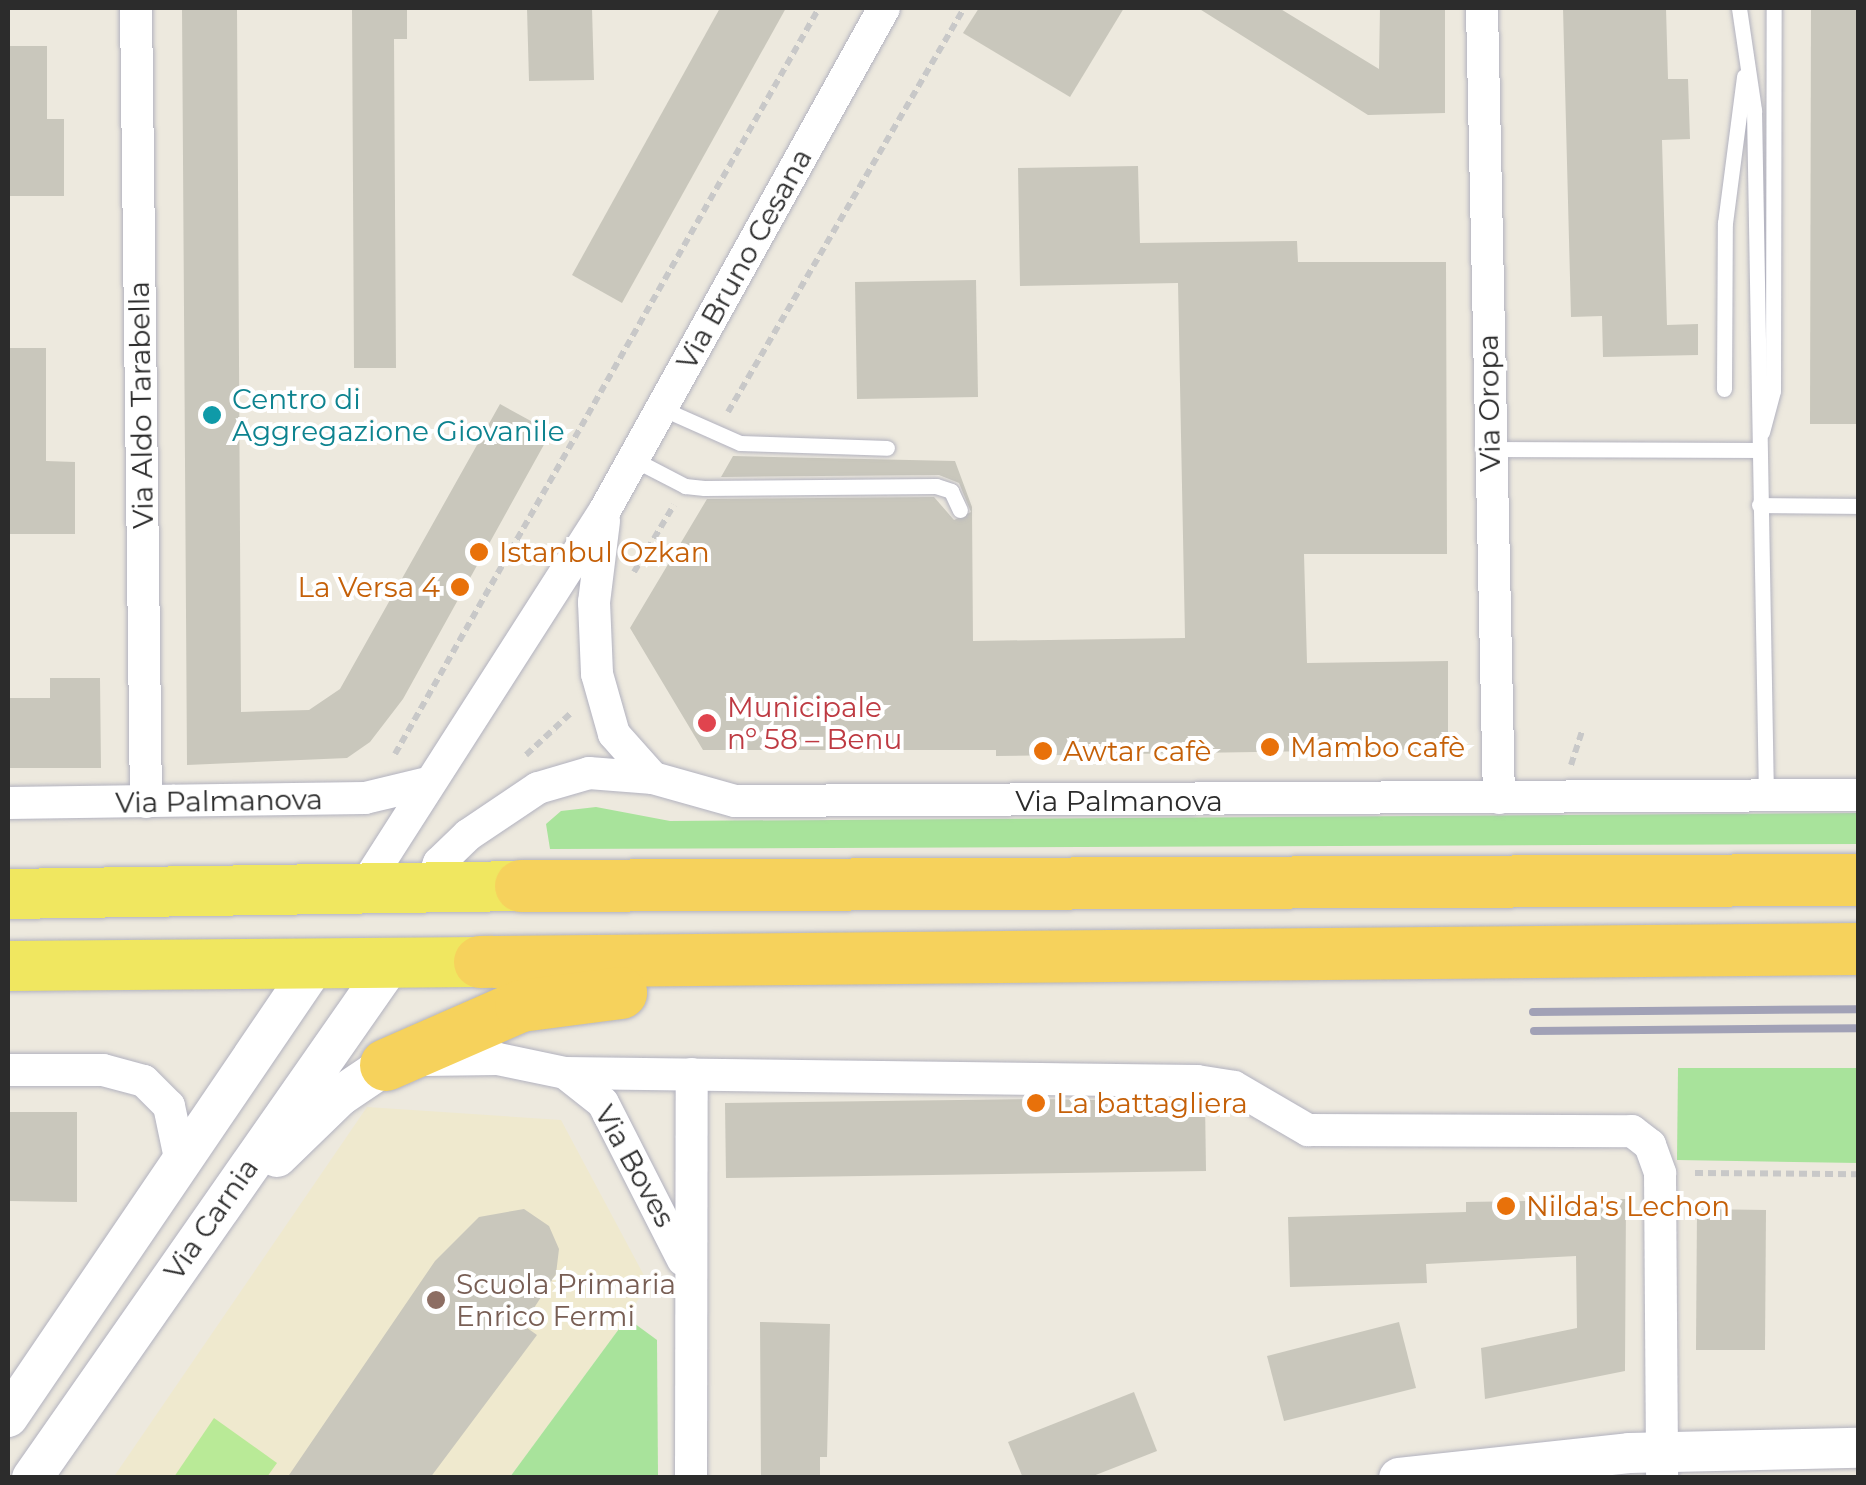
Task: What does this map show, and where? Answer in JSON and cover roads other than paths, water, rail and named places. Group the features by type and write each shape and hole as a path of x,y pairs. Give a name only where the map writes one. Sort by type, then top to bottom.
{"highway":[{"path":"521,886 1858,880"},
{"path":"480,962 1858,950"},
{"path":"386,1065 493,1016 551,998 884,980 938,961"}],"main road":[{"path":"8,894 521,886"},
{"name":"Via Palmanova","path":"392,962 422,923 430,889"},
{"path":"318,962 362,890"},
{"path":"8,966 480,962"}],"street":[{"name":"Via Aldo Tarabella","path":"136,8 146,802"},
{"name":"Via Bruno Cesana","path":"362,890 605,510 884,8"},
{"name":"Via Oropa","path":"1482,8 1499,798"},
{"name":"Via Bruno Cesana","path":"605,510 594,602 597,674 614,734 653,778"},
{"name":"Via Palmanova","path":"430,889 452,850 538,788 578,774 653,778 689,794 736,801 1858,795"},
{"name":"Via Palmanova","path":"8,803 365,798 428,783"},
{"name":"Via Carnia","path":"8,1417 318,962"},
{"name":"Via Carnia","path":"32,1478 392,962"},
{"path":"200,1234 321,1112 386,1065 464,1057 564,1072 1197,1081 1234,1087 1308,1130 1622,1130 1641,1136 1660,1173 1662,1465"},
{"path":"8,1070 102,1070 144,1081 163,1095 173,1115 180,1162"},
{"name":"Via Boves","path":"564,1072 603,1104 662,1208 688,1273"},
{"name":"Via Boves","path":"691,1478 688,1273 692,1074"},
{"path":"1399,1478 1662,1465 1858,1448"}],"lane":[{"path":"1739,8 1754,110 1766,796"},
{"path":"1724,389 1726,223 1748,8"},
{"path":"1758,450 1772,391 1774,8"},
{"path":"662,408 740,443 886,448"},
{"path":"1490,449 1758,450"},
{"path":"633,459 685,486 704,488 936,486 951,491 960,510"},
{"path":"1759,505 1858,506"}],"railway":[{"path":"1533,1012 1858,1009"},
{"path":"1534,1031 1858,1028"}],"place":[{"name":"Centro di Aggregazione Giovanile","path":"212,415"},
{"name":"Istanbul Ozkan","path":"479,552"},
{"name":"La Versa 4","path":"460,587"},
{"name":"Municipale nº 58 – Benu","path":"707,723"},
{"name":"Mambo cafè","path":"1270,747"},
{"name":"Awtar cafè","path":"1043,751"},
{"name":"La battagliera","path":"1036,1103"},
{"name":"Nilda's Lechon","path":"1506,1206"},
{"name":"Scuola Primaria Enrico Fermi","path":"436,1300"}]}
